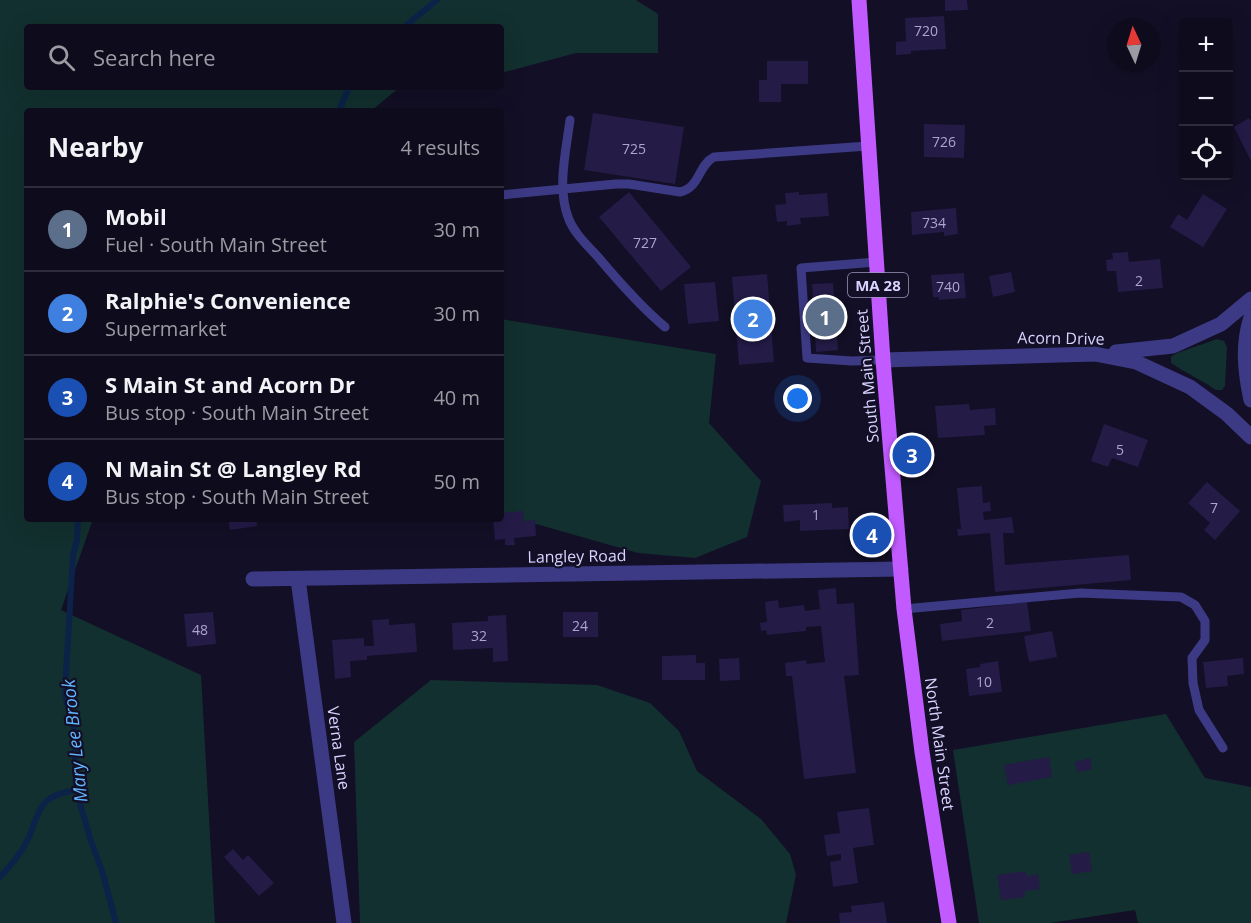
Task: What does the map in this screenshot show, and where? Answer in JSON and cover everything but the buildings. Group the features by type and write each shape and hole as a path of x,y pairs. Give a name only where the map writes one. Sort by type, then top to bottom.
{"main road":[{"name":"South Main Street","path":"859,0 883,360 901,569"},
{"name":"North Main Street","path":"901,569 922,752 949,923"}],"street":[{"path":"1095,354 1173,346 1221,324 1251,299"},
{"path":"1251,317 1246,331 1244,370 1251,400"},
{"name":"Acorn Drive","path":"883,360 1095,354 1136,362 1190,387 1227,414 1251,437"},
{"name":"Langley Road","path":"253,579 901,569"},
{"name":"Verna Lane","path":"298,579 344,923"}],"lane":[{"path":"570,120 564,165 568,219 578,234 642,308 665,327"},
{"path":"504,195 629,184 680,192 686,191 694,184 706,161 714,157 868,146"},
{"path":"876,262 801,268 807,358 852,361 883,360"},
{"path":"904,609 1080,593 1181,597 1195,604 1205,621 1206,640 1192,658 1193,683 1199,710 1222,748"}],"green space":[{"path":"0,0 636,0 658,14 658,53 576,53 504,72 504,24 24,24 24,90 396,90 375,108 24,108 24,522 92,522 61,610 201,675 215,923 0,923"},
{"path":"504,319 716,354 709,423 761,481 747,537 695,558 638,553 504,515"},
{"path":"1216,339 1224,341 1227,347 1225,386 1222,390 1216,390 1171,363 1171,357 1174,355"},
{"path":"431,680 597,685 650,703 679,731 697,771 761,819 790,854 796,875 786,923 360,923 354,742"},
{"path":"1166,714 1205,778 1251,787 1251,923 1138,923 1135,910 1050,923 979,923 953,750"}],"waterway":[{"name":"Mary Lee Brook","path":"408,24 437,0"},
{"name":"Mary Lee Brook","path":"340,108 348,90"},
{"name":"Mary Lee Brook","path":"78,522 73,555 65,691 67,704 74,719 76,790 116,923"},
{"path":"0,877 22,850 39,812 48,800 76,790"}],"place":[{"name":"Mobil","path":"825,317"},
{"name":"Ralphie's Convenience","path":"753,319"},
{"name":"S Main St and Acorn Dr","path":"912,455"},
{"name":"N Main St @ Langley Rd","path":"872,535"}]}
